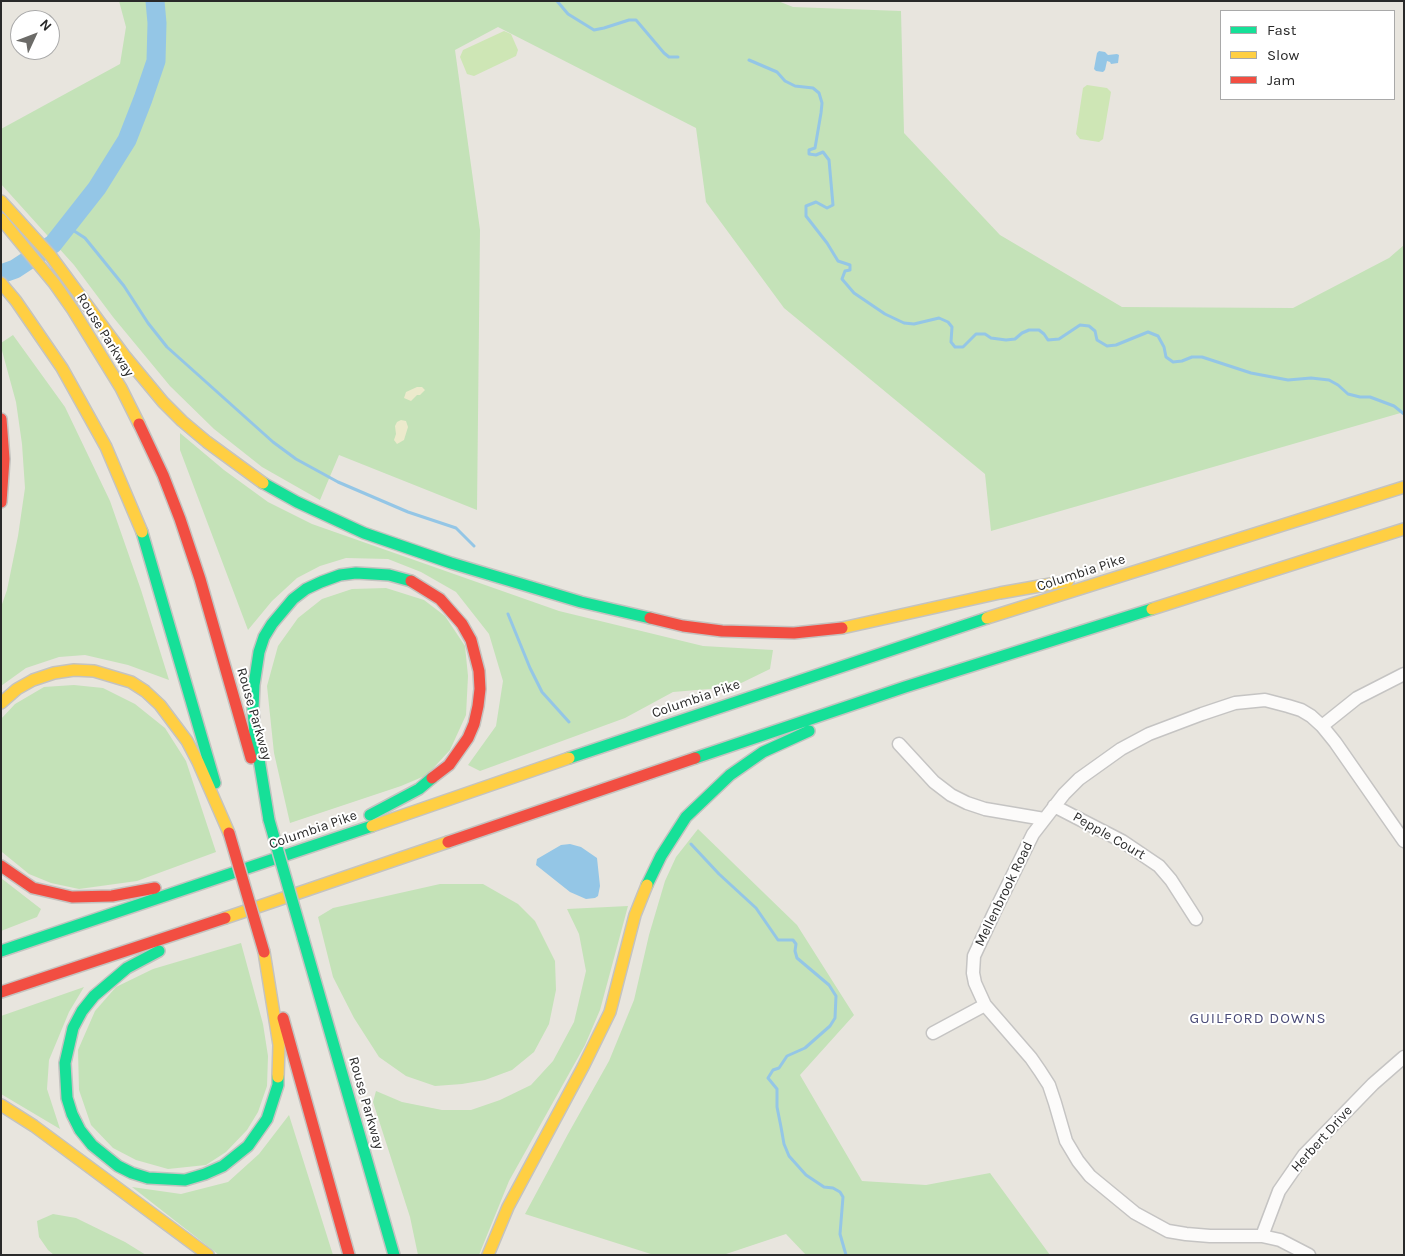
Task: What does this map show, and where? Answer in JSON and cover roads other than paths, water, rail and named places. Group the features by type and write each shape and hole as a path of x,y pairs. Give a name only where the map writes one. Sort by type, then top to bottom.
{"main road":[{"path":"1,201 22,222 66,274 124,355 163,402 207,442 266,485 305,506 364,533 451,563 581,602 683,626 722,631 794,633 859,625 1000,593 1157,565"},
{"name":"Rouse Parkway","path":"1,219 54,282 94,343 121,388 164,475 200,579 394,1255"},
{"path":"1,283 16,301 62,368 85,407 106,447 144,536 349,1255"},
{"path":"1,419 4,459 1,502"},
{"name":"Columbia Pike","path":"1,951 263,864 743,699 994,616 1404,487"},
{"path":"1,992 230,917 905,687 1404,529"},
{"path":"263,864 386,807 419,788 449,765 460,751 474,724 480,689 479,671 471,640 462,624 440,599 411,581 389,575 374,573 340,575 306,589 293,599 272,624 264,637 259,652 254,685 253,709 255,735 269,820"},
{"path":"1,702 32,680 54,673 74,670 94,671 131,682 145,691 160,705 187,741 229,833"},
{"path":"488,1255 512,1198 599,1037 612,1004 642,894 661,856 686,817 730,776 763,752 905,687"},
{"path":"1,866 20,881 34,888 72,897 112,896 220,878"},
{"path":"230,917 126,968 94,996 82,1011 73,1028 64,1063 67,1098 72,1114 80,1130 92,1145 118,1166 148,1178 185,1180 223,1166 248,1146 258,1134 267,1119 273,1103 278,1085 280,1063 264,952"},
{"path":"1,1105 34,1126 208,1255"},
{"path":"166,1224 200,1255"}],"street":[{"path":"1322,726 1357,698 1404,674"},
{"name":"Mellenbrook Road","path":"1309,1255 1280,1240 1262,1236 1210,1236 1168,1231 1135,1213 1106,1191 1078,1161 1066,1140 1049,1085 1040,1070 985,1005 975,983 973,974 974,956 1033,834 1054,806 1079,779 1121,749 1149,734 1235,703 1258,700 1275,702 1301,710 1322,726 1404,841"},
{"path":"899,744 934,782 959,799 985,809 1044,819"},
{"name":"Pepple Court","path":"1054,806 1122,841 1159,866 1171,880 1196,918"},
{"path":"933,1033 985,1005"},
{"name":"Herbert Drive","path":"1262,1236 1279,1191 1304,1155 1373,1084 1404,1057"}],"water":[{"path":"1099,51 1105,52 1108,55 1119,55 1118,63 1111,64 1107,61 1103,72 1096,71 1094,69"},
{"path":"570,844 581,847 597,858 600,886 598,896 595,898 586,899 570,892 536,865 537,859 561,845"}],"waterway":[{"path":"1,274 15,269 53,244 97,188 127,140 156,61 157,23 155,1"},
{"path":"557,1 568,14 594,30 629,20 636,20 664,53 669,57 678,57"},
{"path":"749,60 777,72 785,81 795,86 813,88 819,93 822,103 821,113 815,148 809,150 809,154 816,155 823,152 829,160 833,205 827,208 816,202 806,206 806,216 838,261 850,265 850,270 845,271 842,279 854,293 885,314 904,323 914,324 939,318 948,322 952,327 951,342 955,347 963,347 976,334 985,334 991,338 1006,340 1015,339 1029,330 1039,330 1048,340 1059,339 1080,325 1089,326 1095,331 1097,340 1107,346 1116,345 1148,332 1158,336 1164,347 1166,357 1173,362 1192,357 1202,357 1251,373 1288,380 1311,378 1329,380 1348,394 1370,397 1394,406 1404,414"},
{"path":"68,227 85,238 124,286 148,323 167,347 273,442 296,459 338,482 408,512 456,528 474,546"},
{"path":"508,614 542,692 569,722"},
{"path":"691,844 719,874 756,908 778,940 793,940 796,944 797,958 829,985 836,996 835,1018 830,1026 805,1048 787,1056 779,1068 773,1070 768,1078 777,1089 777,1107 784,1144 789,1156 806,1175 824,1187 833,1188 840,1192 843,1197 840,1234 846,1255"}],"district":[{"name":"GUILFORD DOWNS","path":"1258,1019"}]}
